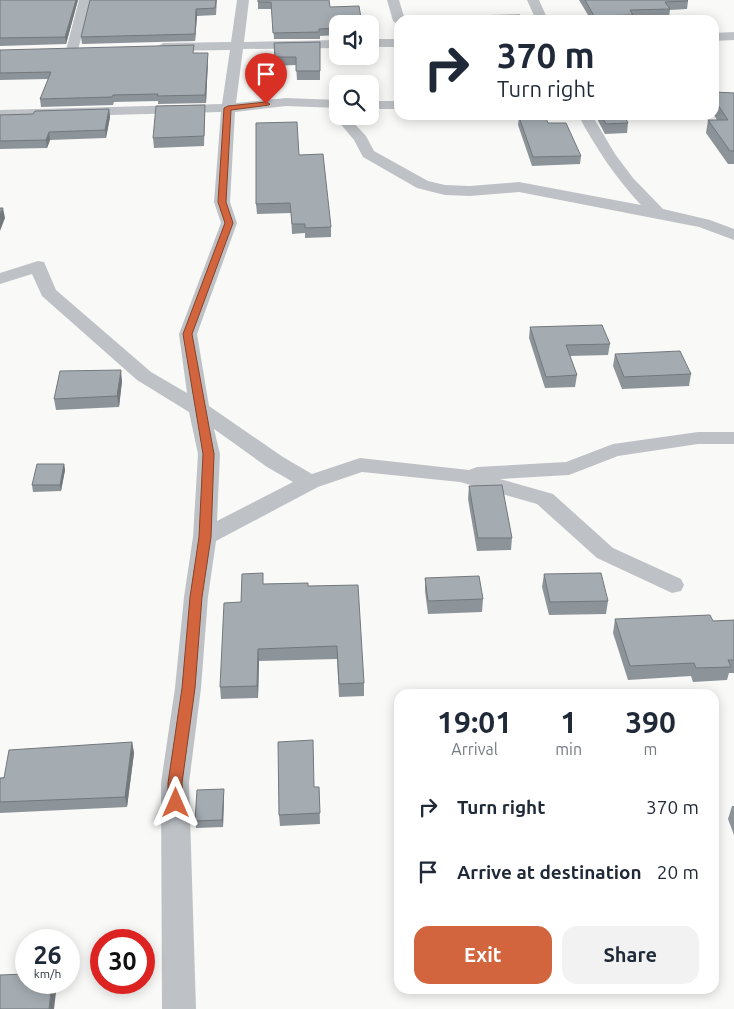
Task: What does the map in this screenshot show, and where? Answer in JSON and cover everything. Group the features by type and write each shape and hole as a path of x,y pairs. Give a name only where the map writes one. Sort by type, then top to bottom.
{"street":[{"path":"73,50 85,0"},
{"path":"179,1009 175,783 188,688 196,597 205,537 208,454 188,334 229,223 222,202 228,108 243,0"},
{"path":"392,0 397,15"},
{"path":"533,0 540,15"},
{"path":"719,37 734,36"},
{"path":"379,43 394,43"},
{"path":"149,48 329,44"},
{"path":"0,114 228,108 286,102 329,104"},
{"path":"379,105 394,105"},
{"path":"588,120 608,155 627,181 657,213"},
{"path":"348,125 361,139 368,154 423,185 445,190 470,191 519,187 704,223 734,235"},
{"path":"0,279 38,266 48,292 144,376 199,409 275,462 310,482"},
{"path":"205,537 310,482 360,465 461,475 568,468 613,450 698,438 734,438"},
{"path":"461,475 546,500 604,553 672,585"}],"building":[{"path":"0,0 76,0 65,37 0,38"},
{"path":"90,0 216,0 215,8 196,9 195,34 81,37"},
{"path":"258,0 329,0 330,7 359,6 360,15 329,15 329,28 319,29 319,32 273,33 271,2 258,2"},
{"path":"585,0 688,1 665,2 670,9 630,10 633,15 593,15"},
{"path":"320,42 320,71 296,71 296,57 275,57 274,43"},
{"path":"194,45 193,53 208,53 205,95 113,95 112,97 40,99 51,72 0,73 0,50"},
{"path":"719,92 734,93 734,151 730,151 708,120 728,120 719,106"},
{"path":"205,105 204,136 153,138 156,106"},
{"path":"109,109 105,130 49,132 46,140 0,141 0,115 33,114 35,111"},
{"path":"520,120 547,120 548,123 566,123 581,156 533,157"},
{"path":"604,120 626,120 628,123 606,124"},
{"path":"297,122 299,155 323,154 331,227 305,228 305,224 292,224 290,203 256,204 256,123"},
{"path":"602,325 610,344 566,345 577,375 546,377 530,327"},
{"path":"680,351 691,374 624,377 615,354"},
{"path":"121,370 117,396 54,399 60,371"},
{"path":"37,464 64,464 60,485 32,485"},
{"path":"502,485 512,538 478,538 469,486"},
{"path":"263,573 263,584 308,583 308,586 358,585 364,683 339,684 337,646 258,649 257,686 220,687 224,603 241,602 242,574"},
{"path":"601,573 608,601 550,602 544,574"},
{"path":"479,576 483,599 428,601 425,578"},
{"path":"710,615 713,621 734,620 734,660 728,660 731,667 696,668 694,663 630,666 615,619"},
{"path":"313,740 314,787 319,787 320,813 279,815 278,742"},
{"path":"132,742 125,797 0,802 0,778 4,778 9,750"},
{"path":"224,789 222,820 195,821 197,790"},
{"path":"15,974 15,994 51,994 49,1009 0,1009 0,975"}],"route":[{"path":"176,803 175,783 188,688 196,597 205,537 208,454 188,334 229,223 222,202 228,108 266,104"}]}
